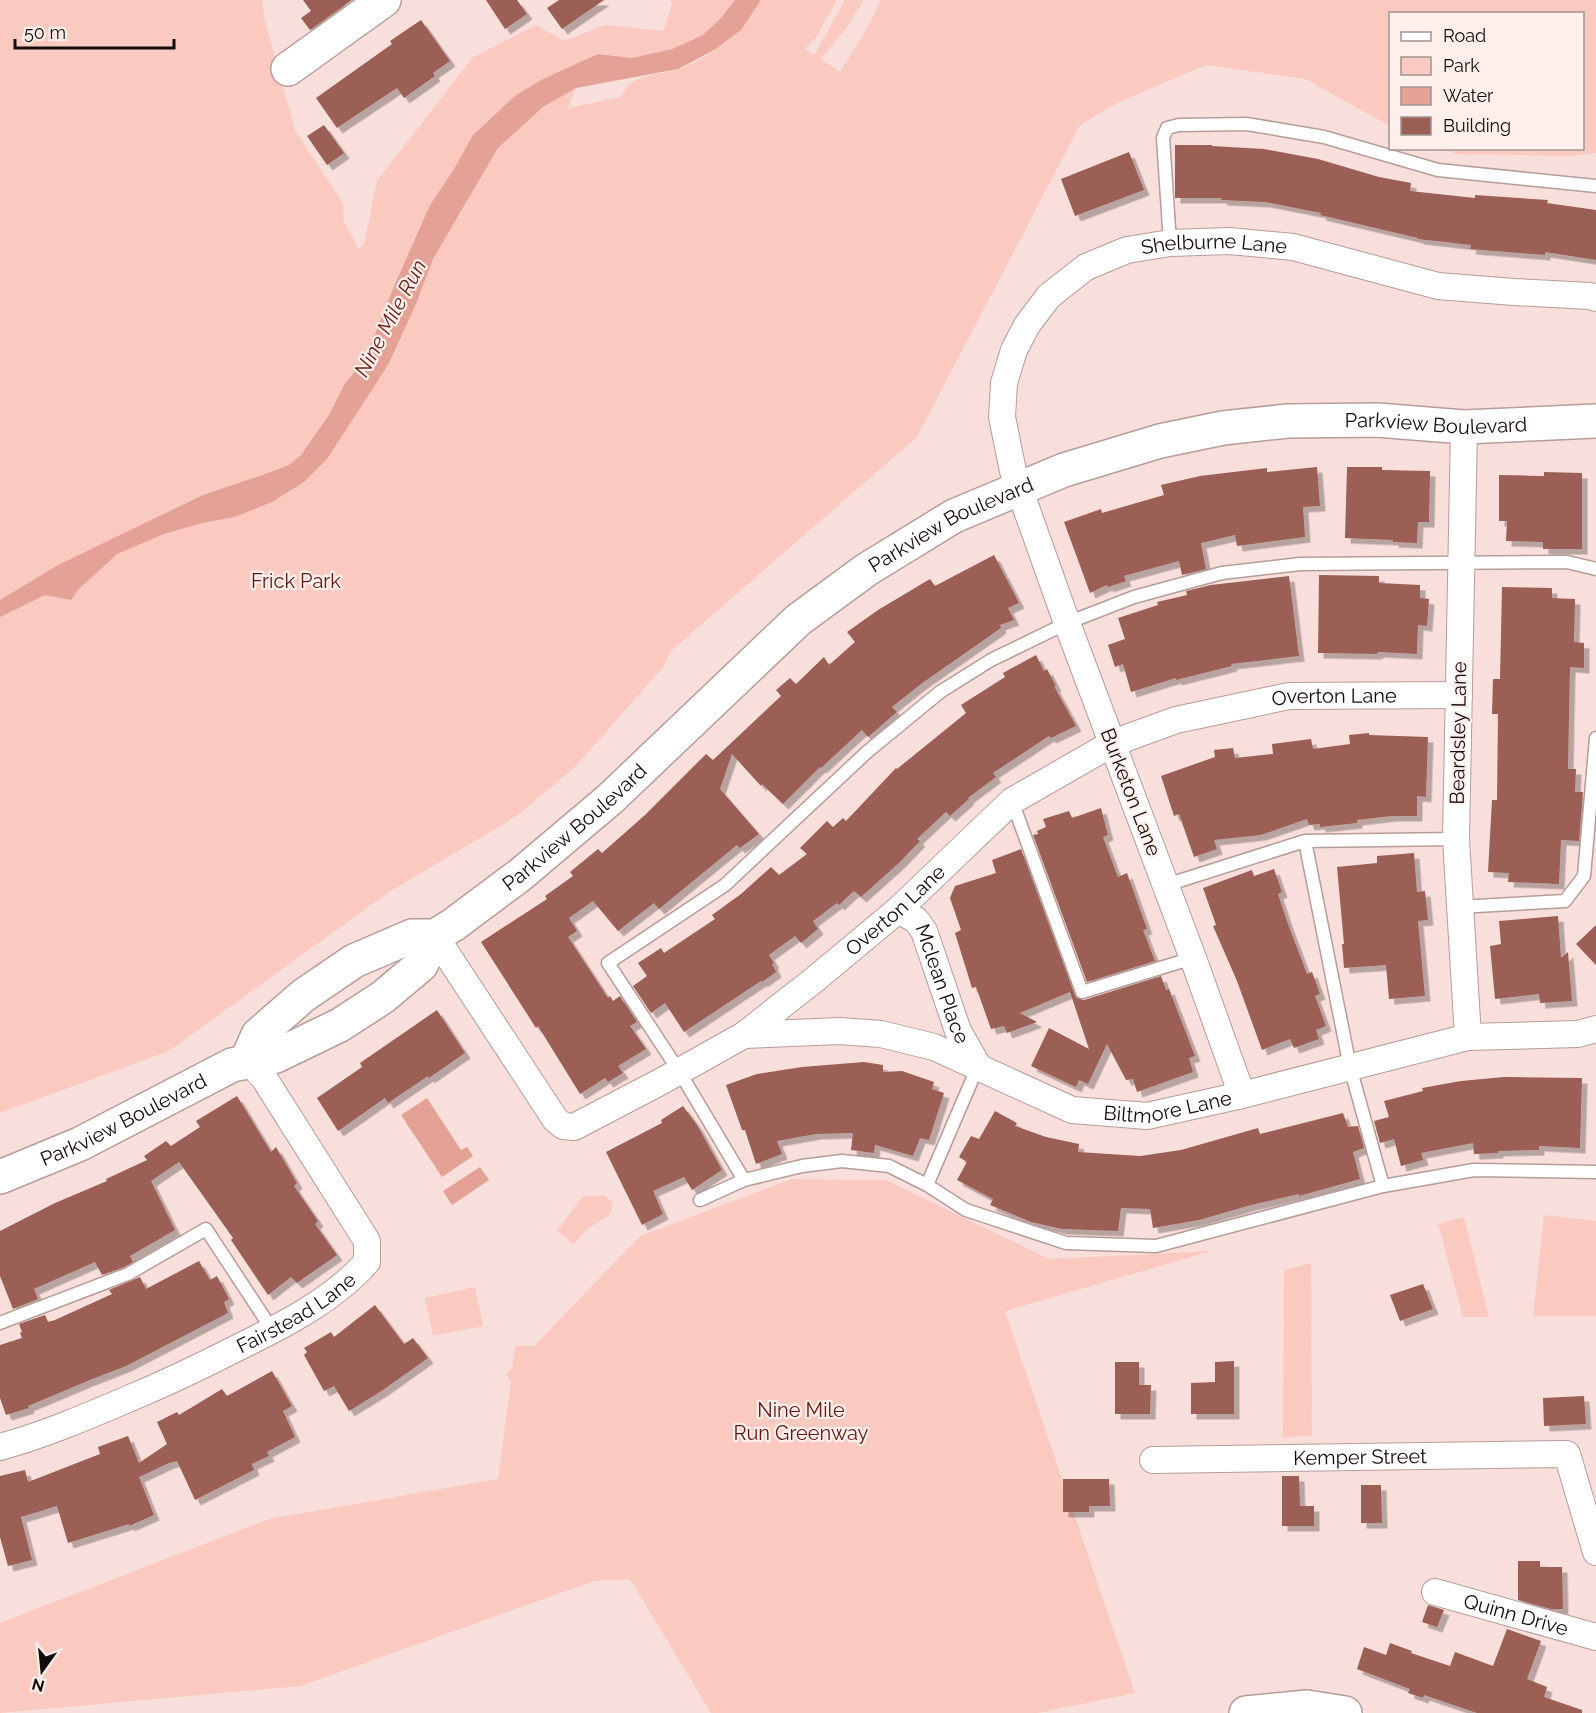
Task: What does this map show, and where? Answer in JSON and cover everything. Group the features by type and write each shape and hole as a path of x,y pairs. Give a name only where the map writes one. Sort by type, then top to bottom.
{"street":[{"path":"288,69 384,0"},
{"name":"Shelburne Lane","path":"1020,490 1013,471 1002,417 1004,383 1014,350 1027,325 1048,296 1086,267 1127,250 1170,243 1230,241 1293,248 1437,286 1596,298"},
{"name":"Parkview Boulevard","path":"247,1060 258,1035 304,995 354,961 412,936 435,936 520,875 610,799 798,620 866,570 954,516 1064,470 1160,441 1223,428 1288,421 1377,420 1464,427 1596,421"},
{"name":"Beardsley Lane","path":"1464,427 1456,839 1468,1037"},
{"name":"Burketon Lane","path":"1020,490 1066,623 1166,885 1242,1095"},
{"name":"Overton Lane","path":"435,936 555,1119 563,1126 574,1127 744,1035 898,910 1012,801 1113,743 1176,720 1289,696 1459,695"},
{"name":"Mclean Place","path":"898,910 916,920 924,931 958,1031 978,1066"},
{"name":"Parkview Boulevard","path":"0,1177 80,1144 232,1065 247,1060 276,1056 340,1025 383,998 421,965 435,936"},
{"name":"Biltmore Lane","path":"744,1035 840,1031 881,1034 933,1047 1072,1110 1147,1116 1242,1095 1468,1037 1578,1034 1596,1029"},
{"name":"Fairstead Lane","path":"0,1447 80,1419 176,1379 310,1309 367,1262 366,1241 264,1078 247,1060"},
{"name":"Kemper Street","path":"1153,1460 1567,1454 1596,1552"},
{"name":"Quinn Drive","path":"1435,1592 1596,1637"},
{"path":"1246,1713 1307,1707 1346,1713"}],"lane":[{"path":"1170,243 1162,138 1167,128 1179,124 1247,124 1324,137 1438,170 1596,186"},
{"path":"744,1180 680,1071 608,963 725,885 867,752 940,692 991,660 1066,623 1134,597 1222,573 1300,564 1567,562 1596,568"},
{"path":"1459,907 1565,901 1584,876 1596,738"},
{"path":"1012,801 1082,992 1193,958"},
{"path":"1166,885 1305,841 1456,839"},
{"path":"1305,841 1350,1067 1383,1186"},
{"path":"927,1185 978,1066"},
{"path":"700,1200 744,1180 802,1166 842,1161 889,1166 927,1185 966,1210 1066,1243 1156,1246 1383,1186 1474,1170 1596,1172"},
{"path":"0,1323 128,1274 206,1229 273,1330"}],"green space":[{"name":"Frick Park","path":"0,0 262,0 265,21 295,130 343,203 344,222 359,249 364,244 377,181 473,57 536,25 564,41 605,25 664,31 672,3 670,0 735,0 722,17 703,35 672,49 632,58 598,54 545,78 516,95 473,135 430,205 392,292 458,217 498,148 543,107 576,88 568,108 621,97 625,89 637,79 676,70 692,63 718,48 737,32 761,0 837,0 816,37 805,49 814,55 845,0 864,0 847,27 821,59 840,72 868,27 881,0 1596,0 1596,153 1571,156 1456,154 1446,150 1584,150 1584,12 1389,12 1389,125 1305,79 1206,65 1117,103 1080,125 917,437 671,651 664,666 576,766 517,816 389,892 169,1051 0,1113"},
{"name":"Nine Mile Run Greenway","path":"792,1179 886,1180 1049,1259 1212,1251 1005,1311 1135,1693 1038,1713 711,1713 630,1579 594,1581 301,1686 0,1713 0,1623 269,1519 498,1479 511,1381 506,1374 512,1368 515,1346 534,1346 640,1236"},
{"path":"604,1195 612,1202 609,1215 585,1231 574,1244 557,1231 582,1197"},
{"path":"1544,1215 1596,1221 1596,1316 1533,1316"},
{"path":"1464,1217 1489,1317 1463,1317 1438,1224"},
{"path":"1311,1263 1312,1436 1283,1437 1284,1270"},
{"path":"475,1287 483,1326 433,1336 425,1298"}],"water":[{"name":"Nine Mile Run","path":"735,0 761,0 741,30 716,49 678,69 576,88 543,107 498,148 433,259 416,304 388,365 327,459 304,482 272,502 235,517 202,523 164,534 117,554 78,590 71,600 45,595 0,617 0,600 58,565 203,495 289,465 301,455 329,415 344,385 365,359 430,205 473,135 516,95 545,78 598,54 632,58 672,49 703,35 722,17"},
{"path":"427,1098 461,1150 467,1147 473,1156 442,1177 401,1115"},
{"path":"480,1167 489,1180 452,1205 443,1191"}],"building":[{"path":"303,0 352,0 310,30 301,18 311,11"},
{"path":"486,0 517,0 527,14 505,29"},
{"path":"559,0 604,0 562,29 547,8"},
{"path":"421,20 450,61 433,73 435,76 404,98 397,88 337,128 316,98 392,44 390,41"},
{"path":"324,125 344,153 327,165 307,136"},
{"path":"1175,145 1264,149 1318,159 1379,177 1411,183 1410,191 1475,198 1475,195 1548,200 1547,203 1596,210 1596,260 1545,252 1545,255 1470,249 1471,245 1418,239 1320,215 1321,213 1265,202 1221,200 1222,198 1175,198"},
{"path":"1129,152 1144,190 1075,216 1061,179"},
{"path":"1317,467 1320,506 1303,507 1305,537 1237,546 1235,535 1201,543 1206,569 1182,575 1179,561 1124,576 1126,581 1108,587 1107,585 1090,593 1064,522 1101,509 1102,513 1164,495 1161,485 1200,476 1267,468 1267,472"},
{"path":"1347,467 1430,471 1429,522 1418,522 1417,543 1345,538"},
{"path":"1544,472 1582,473 1582,549 1543,549 1543,542 1506,541 1507,521 1499,521 1499,475 1544,476"},
{"path":"994,555 1019,603 1008,608 1014,620 1000,625 1001,628 892,707 897,712 868,737 862,730 783,804 762,784 761,786 732,754 720,789 759,834 740,848 737,845 659,909 654,903 618,931 593,901 569,918 577,931 568,937 608,998 610,996 613,1001 620,996 637,1022 630,1026 646,1049 618,1066 623,1073 608,1082 605,1078 580,1094 538,1026 536,1028 481,942 547,899 545,896 573,876 570,872 598,849 602,853 645,815 706,754 713,760 781,696 776,690 790,678 796,684 824,657 829,665 855,642 847,632 878,610 930,579 935,586"},
{"path":"1319,575 1379,576 1379,583 1420,585 1420,598 1429,599 1427,626 1418,625 1417,654 1318,653"},
{"path":"1289,576 1299,656 1231,664 1232,666 1176,680 1176,678 1131,692 1123,664 1115,667 1108,645 1125,639 1118,618 1158,605 1157,602 1187,595 1186,591 1211,585"},
{"path":"1502,587 1552,588 1552,598 1575,599 1574,642 1584,643 1584,668 1570,667 1568,769 1576,769 1575,792 1583,792 1579,841 1561,840 1559,884 1508,882 1509,873 1488,872 1492,800 1497,800 1498,714 1492,714 1493,679 1500,679"},
{"path":"1036,655 1044,671 1047,669 1076,726 1051,738 1049,736 993,773 996,777 968,798 950,816 946,812 917,839 920,841 900,862 861,897 854,891 839,905 837,903 813,921 818,929 801,943 795,936 769,955 776,972 762,982 684,1032 665,1003 651,1013 633,986 647,976 638,963 661,948 664,953 715,919 712,915 741,894 771,867 779,875 807,854 800,848 827,821 833,827 843,818 846,821 896,768 966,713 961,705 1005,677 1003,673"},
{"path":"1369,733 1369,735 1428,737 1426,797 1417,796 1417,816 1392,816 1320,827 1320,824 1309,825 1307,819 1261,835 1214,840 1217,849 1194,857 1179,814 1174,816 1161,776 1215,757 1214,750 1233,748 1235,758 1273,754 1272,744 1311,739 1313,749 1350,744 1349,735"},
{"path":"1101,808 1108,835 1103,837 1118,877 1127,873 1147,929 1143,930 1155,961 1087,982 1033,835 1046,827 1043,819 1069,811 1072,818"},
{"path":"1021,849 1076,998 1084,1000 1161,976 1166,990 1169,989 1195,1056 1189,1058 1193,1072 1137,1092 1133,1079 1126,1080 1107,1044 1088,1084 1079,1080 1076,1087 1031,1066 1049,1028 1089,1049 1070,992 1020,1013 1037,1022 1007,1033 1004,1026 991,1029 976,987 972,988 955,933 961,930 950,898 955,886 996,873 992,860"},
{"path":"1414,853 1417,892 1425,891 1428,920 1418,921 1425,996 1389,999 1386,965 1344,968 1337,867 1377,863 1377,856"},
{"path":"1274,869 1282,892 1278,894 1288,924 1307,974 1312,972 1320,994 1315,996 1326,1026 1316,1030 1319,1039 1294,1048 1290,1039 1262,1050 1237,981 1213,926 1216,925 1203,888 1252,870 1254,876"},
{"path":"1558,916 1561,958 1568,952 1572,1001 1540,1003 1539,994 1495,999 1490,946 1501,944 1499,921"},
{"path":"1596,925 1596,965 1576,944"},
{"path":"437,1010 465,1053 388,1103 385,1098 338,1131 317,1098 362,1067 360,1063"},
{"path":"864,1062 883,1065 883,1072 902,1071 934,1082 932,1089 944,1093 929,1140 920,1138 913,1156 875,1145 874,1153 851,1150 853,1133 816,1134 777,1141 782,1154 756,1164 726,1085 757,1074 802,1067"},
{"path":"1504,1077 1582,1078 1580,1148 1539,1146 1539,1150 1474,1154 1473,1143 1421,1153 1423,1160 1401,1166 1394,1139 1380,1143 1374,1121 1389,1117 1384,1101 1423,1091 1422,1088"},
{"path":"237,1096 271,1152 276,1147 297,1183 294,1186 318,1221 315,1224 337,1255 297,1283 291,1277 268,1295 231,1240 233,1238 179,1162 151,1181 175,1230 130,1256 133,1262 124,1267 102,1275 95,1262 34,1289 38,1299 13,1309 0,1276 0,1231 147,1160 144,1156 166,1141 171,1146 200,1127 196,1121"},
{"path":"683,1106 697,1125 722,1170 692,1190 684,1177 653,1191 663,1214 642,1225 606,1152 662,1123 661,1120"},
{"path":"995,1111 1017,1123 1015,1126 1046,1137 1079,1144 1078,1152 1140,1156 1181,1150 1258,1128 1260,1134 1343,1113 1348,1127 1358,1126 1364,1148 1353,1152 1360,1179 1199,1220 1153,1228 1150,1209 1121,1208 1118,1231 1062,1229 1031,1222 990,1205 993,1199 957,1180 967,1162 959,1157 971,1136 979,1139"},
{"path":"199,1261 210,1280 217,1276 229,1299 224,1302 228,1313 126,1366 28,1406 29,1408 6,1415 0,1398 0,1345 22,1338 19,1324 45,1315 48,1322 55,1320 112,1294 109,1290 140,1277 146,1289"},
{"path":"1423,1284 1433,1309 1400,1321 1390,1295"},
{"path":"375,1305 404,1344 413,1338 428,1358 349,1411 334,1386 324,1391 304,1355 307,1352 304,1348 331,1332 334,1337"},
{"path":"1234,1361 1234,1414 1191,1414 1191,1383 1215,1382 1215,1362"},
{"path":"1115,1362 1139,1362 1139,1385 1151,1385 1150,1414 1115,1414"},
{"path":"272,1371 292,1406 283,1411 295,1437 267,1452 269,1456 252,1464 254,1470 195,1500 177,1461 169,1463 139,1477 154,1515 129,1526 129,1524 68,1543 57,1506 21,1517 32,1560 8,1566 0,1537 0,1476 25,1470 28,1482 100,1454 98,1447 128,1436 139,1463 167,1444 157,1422 177,1412 179,1415 222,1389 227,1396"},
{"path":"1584,1396 1586,1424 1544,1426 1543,1398"},
{"path":"1282,1476 1299,1476 1300,1506 1314,1506 1314,1526 1282,1526"},
{"path":"1063,1479 1109,1479 1110,1506 1089,1506 1089,1512 1063,1512"},
{"path":"1361,1485 1381,1485 1382,1523 1361,1523"},
{"path":"1518,1561 1540,1561 1540,1567 1562,1567 1563,1609 1551,1609 1518,1600"},
{"path":"1428,1605 1444,1610 1437,1627 1422,1622"},
{"path":"1507,1629 1541,1641 1527,1679 1547,1687 1544,1697 1582,1710 1582,1713 1477,1713 1424,1695 1423,1698 1408,1693 1410,1689 1357,1669 1364,1647 1386,1655 1390,1643 1412,1651 1411,1653 1450,1666 1455,1652 1493,1666"}]}
